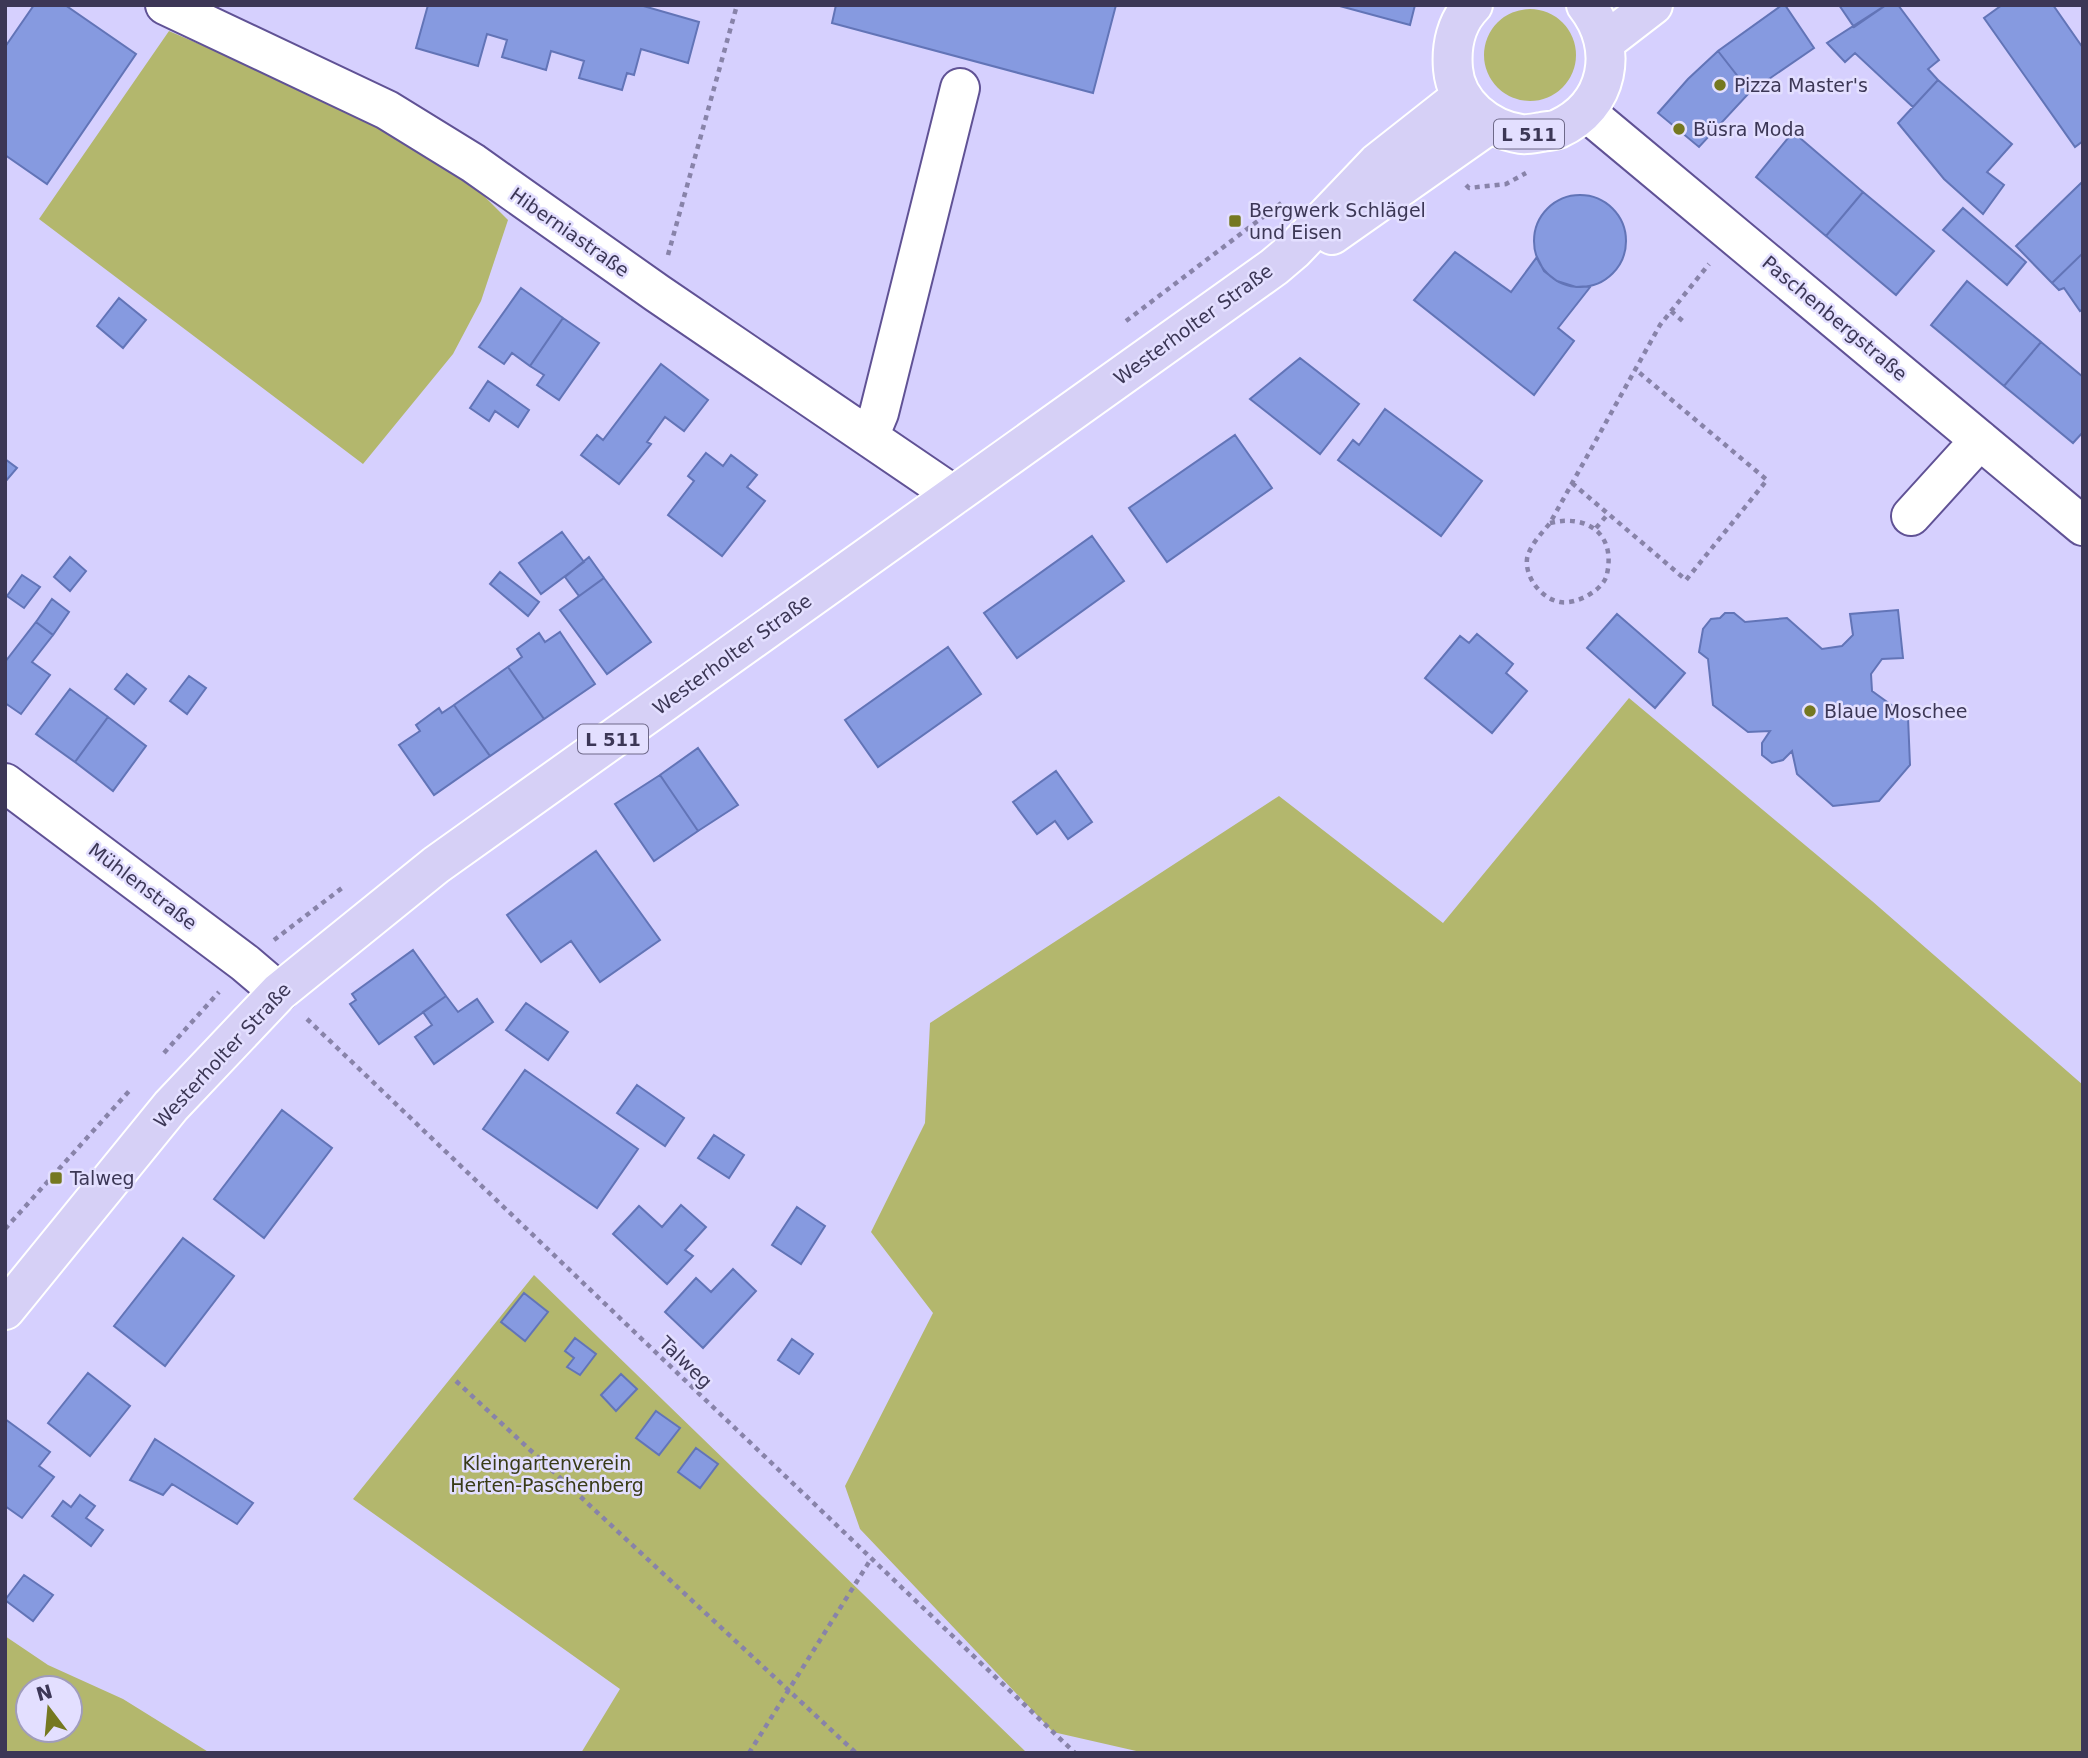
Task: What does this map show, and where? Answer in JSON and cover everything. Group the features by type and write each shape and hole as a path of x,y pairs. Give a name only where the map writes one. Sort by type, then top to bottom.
{"main road":[{"name":"L 511","path":"1473,5 1458,28 1452,51 1453,74 1462,96 1479,117 1489,124 1522,135 1556,130 1585,111 1599,91 1606,67 1605,42 1597,21 1586,5"},
{"path":"1605,42 1653,5"},
{"name":"Westerholter Straße","path":"5,1310 171,1106 279,992 436,865 1294,250 1377,163 1462,96"},
{"name":"Westerholter Straße","path":"1294,250 1328,238 1489,124"}],"street":[{"name":"Hiberniastraße","path":"165,5 387,110 473,163 657,293 954,495"},
{"path":"869,437 879,413 960,88"},
{"name":"Paschenbergstraße","path":"1585,111 1980,440 2079,518"},
{"path":"1911,516 1980,440"},
{"name":"Mühlenstraße","path":"5,783 245,963 279,992"}],"path":[{"path":"657,293 737,5"},
{"path":"1550,523 1567,518 1581,521 1596,528 1604,541 1608,558 1607,576 1596,589 1582,598 1564,603 1551,600 1537,589 1530,576 1527,559 1535,542 1550,523 1660,325 1734,233"},
{"path":"1671,311 1685,323"},
{"path":"1572,484 1686,580 1767,480 1635,369"},
{"path":"1596,528 1608,514"},
{"name":"Talweg","path":"279,992 1075,1753"},
{"path":"456,1381 856,1753"},
{"path":"749,1753 871,1559"}],"green space":[{"path":"1530,9 1548,13 1562,23 1572,37 1576,55 1572,73 1562,87 1548,97 1530,101 1512,97 1498,87 1488,73 1484,55 1488,37 1498,23 1512,13"},
{"path":"169,31 357,112 477,189 508,220 481,301 453,354 363,464 39,219"},
{"path":"1629,698 1872,901 2083,1085 2083,1753 1145,1753 1053,1732 860,1529 845,1486 933,1313 871,1232 925,1123 930,1023 1279,796 1443,923"},
{"name":"Kleingartenverein Herten-Paschenberg","path":"534,1275 1027,1753 581,1753 620,1689 353,1499"},
{"path":"5,1636 48,1665 68,1674 14,1674 14,1744 84,1744 84,1681 123,1699 210,1753 5,1753"}],"building":[{"path":"34,5 65,5 136,54 47,184 5,155 5,47"},
{"path":"428,5 640,5 699,22 688,63 641,49 634,75 627,73 622,90 579,78 584,61 551,51 546,70 502,57 507,40 487,34 478,66 416,48"},
{"path":"836,5 1116,5 1093,93 832,23"},
{"path":"1336,5 1415,5 1410,25"},
{"path":"1785,5 1814,48 1750,92 1718,51"},
{"path":"1839,5 1886,5 1854,27"},
{"path":"1886,5 1898,5 1939,60 1928,69 1938,80 1913,107 1855,53 1845,62 1827,43"},
{"path":"2002,5 2053,5 2083,48 2083,141 2075,147 1984,18"},
{"path":"1718,51 1750,92 1699,147 1658,113"},
{"path":"1938,80 2012,144 1987,172 2004,185 1983,214 1944,179 1898,123"},
{"path":"1793,132 1863,192 1826,236 1756,177"},
{"path":"2082,182 2083,253 2052,283 2016,246"},
{"path":"1863,192 1934,251 1896,295 1826,236"},
{"path":"1580,195 1598,199 1612,209 1622,223 1626,241 1622,259 1612,273 1598,283 1580,287 1562,283 1548,273 1538,259 1534,241 1538,223 1548,209 1562,199"},
{"path":"1963,208 2026,262 2007,285 1943,230"},
{"path":"1455,252 1511,292 1537,257 1544,271 1557,281 1576,287 1591,286 1558,328 1574,341 1534,395 1414,300"},
{"path":"2083,253 2083,309 2080,311 2064,288 2059,290 2052,283"},
{"path":"1967,281 2041,342 2004,386 1931,325"},
{"path":"521,288 563,318 530,366 512,353 504,364 479,347"},
{"path":"119,298 146,320 123,348 97,326"},
{"path":"563,318 599,343 559,400 537,385 544,375 530,366"},
{"path":"2041,342 2083,377 2083,432 2073,443 2004,386"},
{"path":"1300,358 1359,404 1320,454 1250,399"},
{"path":"661,364 708,400 684,431 665,417 647,442 651,444 619,484 581,455 597,435 603,440"},
{"path":"488,381 529,410 518,427 495,411 489,421 470,408"},
{"path":"1385,409 1482,481 1441,536 1338,460 1353,440 1359,445"},
{"path":"1235,435 1272,488 1167,562 1129,508"},
{"path":"706,453 723,466 731,455 757,475 747,487 765,501 722,556 668,515 694,481 688,476"},
{"path":"5,459 17,468 5,482"},
{"path":"562,532 584,562 541,594 519,563"},
{"path":"1092,536 1124,581 1017,658 984,613"},
{"path":"70,557 86,571 70,591 54,577"},
{"path":"589,557 604,578 579,596 565,577"},
{"path":"500,572 539,602 528,616 490,584"},
{"path":"22,575 40,587 24,608 7,596"},
{"path":"604,578 651,642 607,674 560,610"},
{"path":"52,599 69,612 53,635 36,622"},
{"name":"Blaue Moschee","path":"1898,610 1903,658 1882,659 1871,674 1872,691 1908,717 1910,765 1879,801 1833,806 1797,774 1792,751 1783,760 1772,763 1762,755 1762,743 1770,731 1748,732 1713,705 1708,659 1699,652 1703,629 1711,619 1720,618 1725,613 1734,613 1745,622 1787,618 1822,649 1842,646 1853,635 1850,614"},
{"path":"1617,614 1685,673 1655,708 1587,648"},
{"path":"36,622 53,635 32,662 50,675 21,714 5,703 5,662"},
{"path":"560,632 595,684 544,719 508,667 522,657 517,649 539,633 545,642"},
{"path":"1477,634 1513,664 1506,673 1527,691 1492,733 1425,678 1460,636 1469,643"},
{"path":"948,647 981,694 878,767 845,720"},
{"path":"508,667 544,719 490,756 454,705"},
{"path":"127,674 146,689 134,704 115,689"},
{"path":"189,676 206,688 187,714 170,701"},
{"path":"70,689 108,717 75,762 36,734"},
{"path":"454,705 490,756 434,795 399,745 420,731 416,725 439,708 442,713"},
{"path":"108,717 146,746 113,791 75,762"},
{"path":"698,748 738,805 698,831 660,775"},
{"path":"1056,771 1092,822 1068,839 1055,821 1037,834 1013,802"},
{"path":"660,775 698,831 654,861 615,804"},
{"path":"596,851 660,940 600,982 571,941 541,962 507,915"},
{"path":"413,950 446,996 379,1044 350,1004 356,1000 352,994"},
{"path":"446,996 458,1012 477,999 493,1022 434,1064 415,1037 432,1025 423,1012"},
{"path":"526,1003 568,1032 548,1060 506,1030"},
{"path":"525,1070 638,1149 597,1208 483,1129"},
{"path":"637,1085 684,1118 665,1146 617,1113"},
{"path":"282,1110 332,1148 264,1238 214,1199"},
{"path":"714,1135 744,1155 729,1178 698,1158"},
{"path":"681,1205 706,1227 685,1250 693,1256 667,1284 613,1234 639,1206 662,1227"},
{"path":"797,1207 825,1226 801,1264 772,1245"},
{"path":"183,1238 234,1276 165,1366 114,1326"},
{"path":"733,1269 756,1291 703,1348 665,1312 696,1278 711,1292"},
{"path":"524,1293 548,1312 525,1341 501,1322"},
{"path":"575,1338 596,1354 580,1375 567,1367 574,1358 565,1351"},
{"path":"792,1339 813,1354 799,1374 778,1360"},
{"path":"88,1373 130,1406 90,1456 48,1423"},
{"path":"621,1374 637,1389 616,1411 601,1395"},
{"path":"656,1411 680,1428 659,1455 636,1438"},
{"path":"5,1419 50,1452 39,1466 54,1477 22,1518 5,1506"},
{"path":"155,1439 253,1503 237,1524 172,1484 163,1495 130,1480"},
{"path":"696,1448 718,1464 700,1488 678,1472"},
{"path":"80,1495 95,1506 86,1518 103,1530 91,1546 52,1516 63,1501 71,1507"},
{"path":"24,1575 53,1595 33,1621 5,1600"}],"place":[{"name":"Pizza Master's","path":"1720,85"},
{"name":"Büsra Moda","path":"1679,129"},
{"name":"Bergwerk Schlägel und Eisen","path":"1235,221"},
{"name":"Blaue Moschee","path":"1810,711"},
{"name":"Talweg","path":"56,1178"}]}
